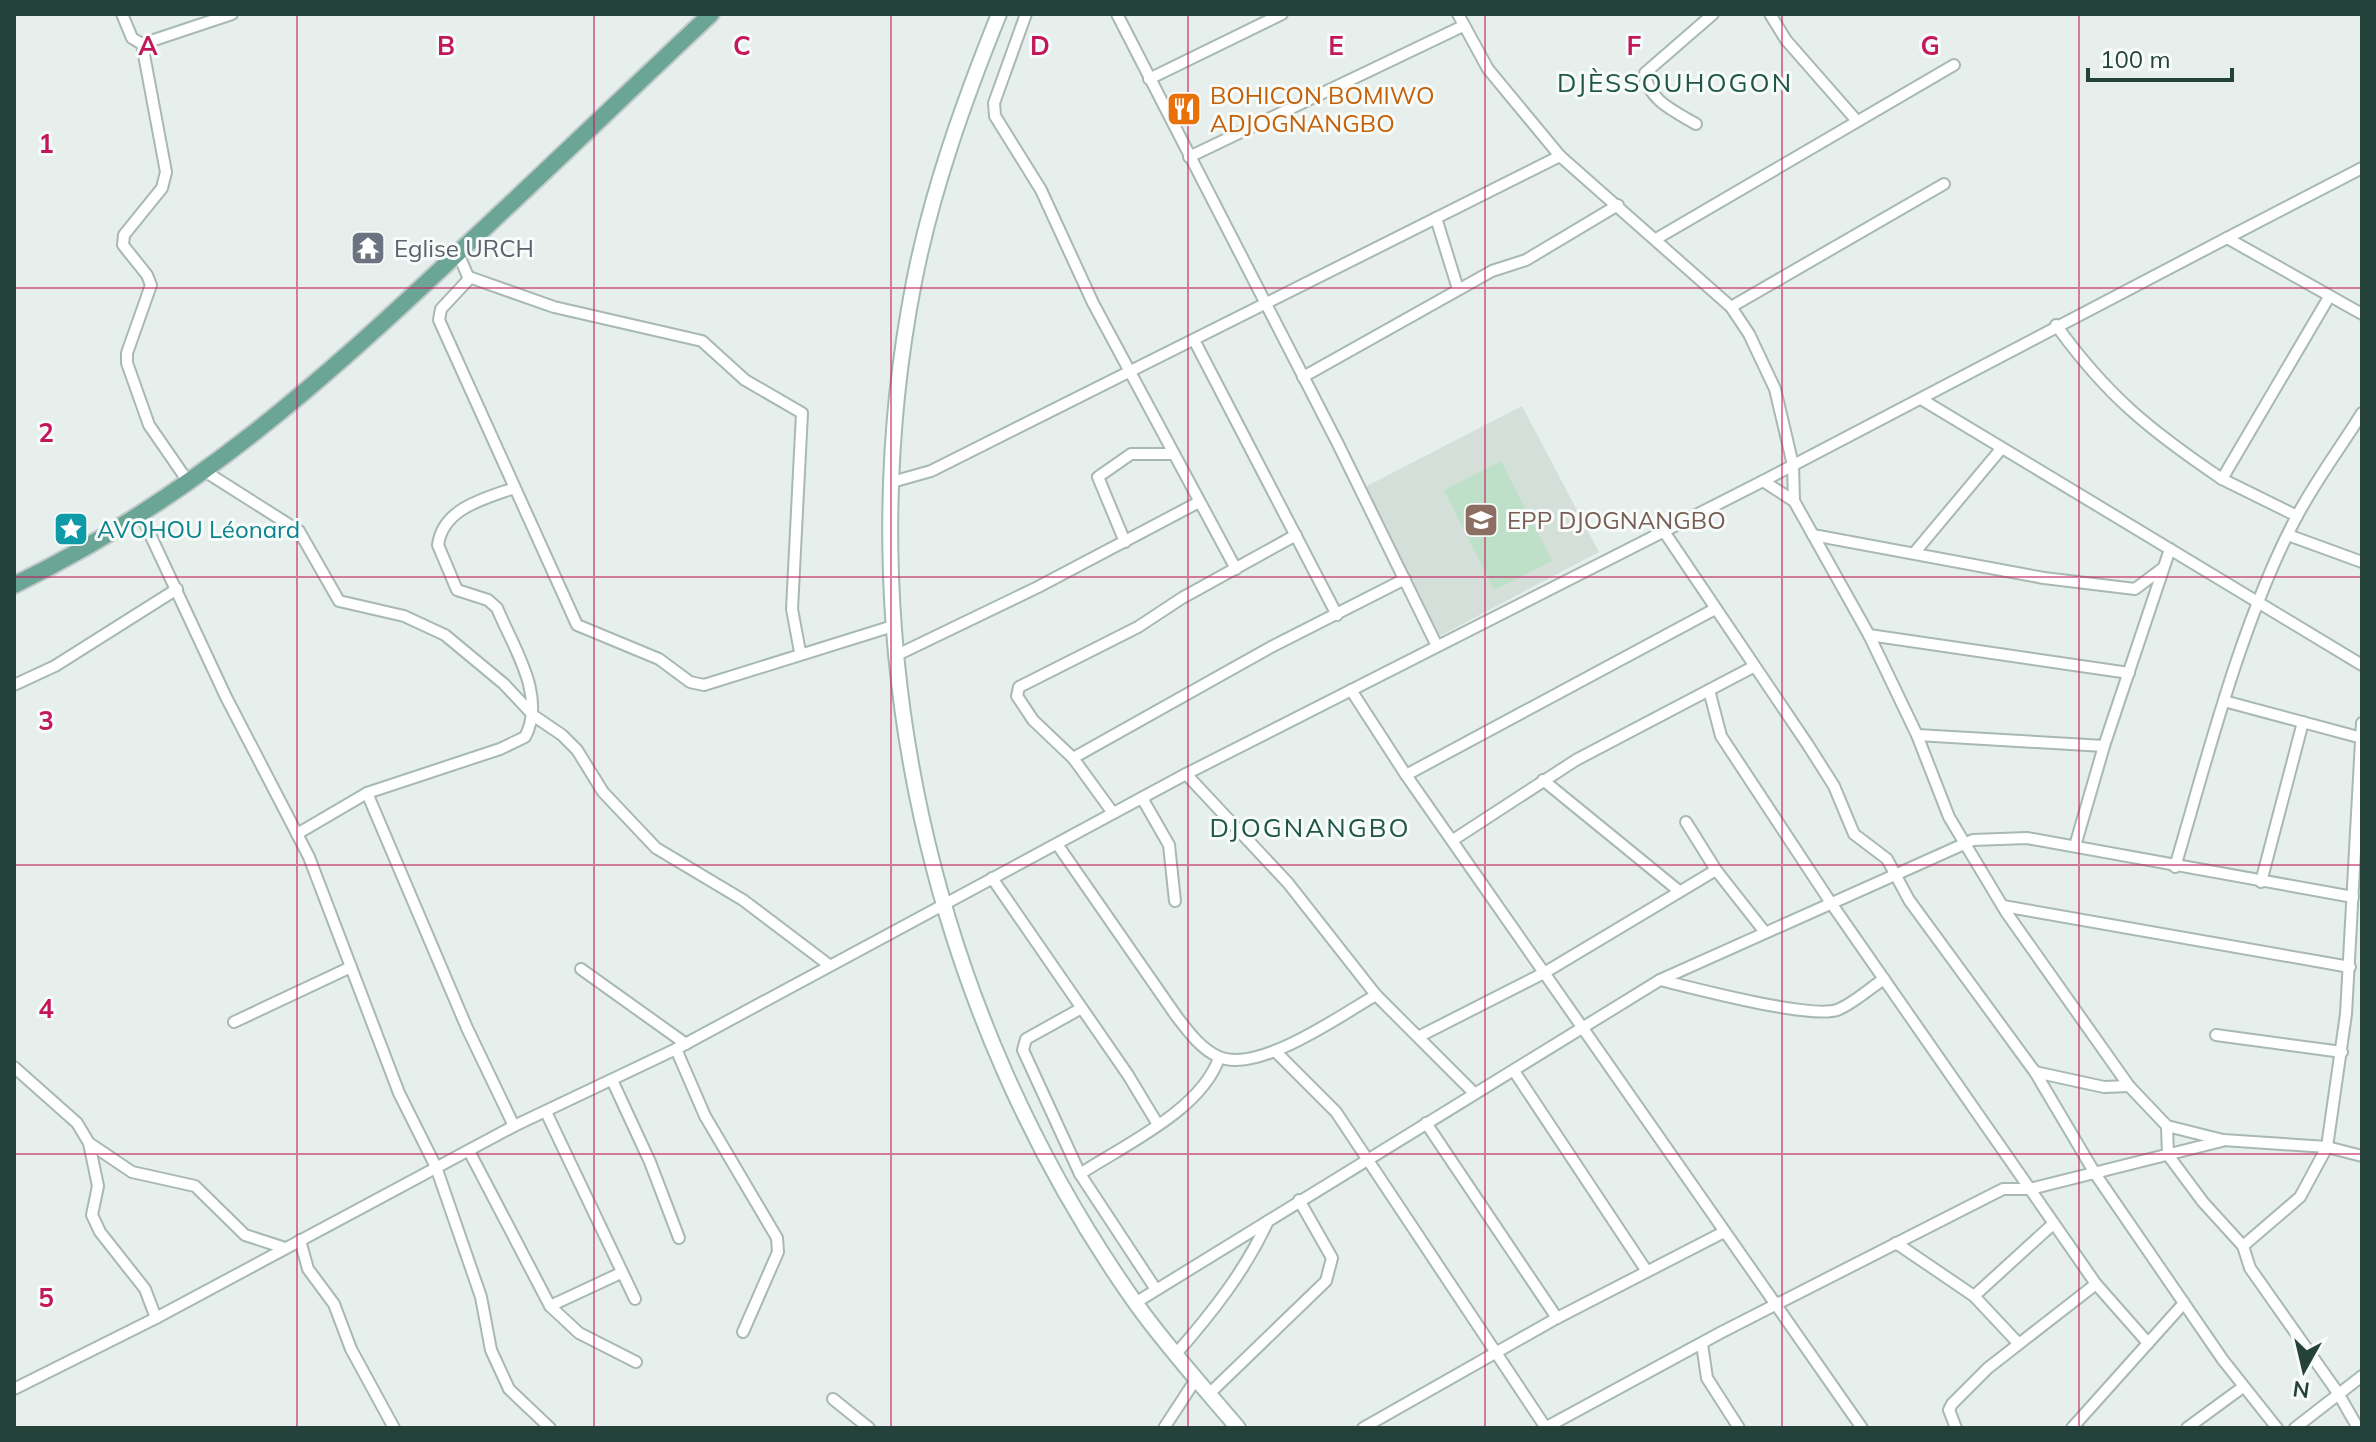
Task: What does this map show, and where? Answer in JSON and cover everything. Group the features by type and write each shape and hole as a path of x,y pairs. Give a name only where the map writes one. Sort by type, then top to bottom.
{"main road":[{"path":"14,585 60,563 206,472 385,322 711,14"},
{"path":"999,14 955,130 918,267 900,372 892,482 893,626 915,792 943,904 988,1033 1057,1174 1135,1303 1238,1428"}],"street":[{"path":"122,14 132,38 142,44 166,172 162,188 124,235 123,245 151,285 126,357 149,425 189,483"},
{"path":"142,44 232,14"},
{"path":"1026,14 994,103 995,116 1041,190 1093,303 1236,569"},
{"path":"1117,14 1437,646"},
{"path":"1149,79 1282,14"},
{"path":"1458,14 1488,69 1560,156 1731,307 1749,334 1775,389 1793,465 1794,501 1869,635 1917,735 1940,797 1964,844 2003,906 2129,1086 2167,1126 2223,1140 2327,1147 2362,1156"},
{"path":"1696,124 1658,100 1650,89 1645,73 1713,14"},
{"path":"1770,14 1786,40 1857,121"},
{"path":"1189,157 1463,26"},
{"path":"1656,239 1954,65"},
{"path":"892,482 931,471 1560,156"},
{"path":"14,1389 156,1318 514,1126 681,1046 1186,774 1763,481 2056,325 2362,168"},
{"path":"1731,307 1944,184"},
{"path":"1303,377 1492,271 1526,260 1618,205"},
{"path":"1436,218 1458,289"},
{"path":"2227,238 2362,314"},
{"path":"458,253 469,277 554,307 692,337 708,344 745,380 802,413 792,609 800,652"},
{"path":"469,277 441,309 439,320 498,444 560,592 581,628 659,659 700,685 893,626"},
{"path":"2222,479 2329,297"},
{"path":"2056,325 2089,371 2120,404 2153,432 2222,479 2297,516"},
{"path":"1194,340 1337,615"},
{"path":"1921,399 2362,665"},
{"path":"2175,867 2224,701 2288,535 2362,413"},
{"path":"1915,552 2001,449"},
{"path":"1125,542 1097,479 1109,466 1131,454 1172,454"},
{"path":"206,472 299,531 339,601 404,616 445,635 504,684 534,716 577,750 603,792 656,848 743,900 829,965"},
{"path":"1763,481 1794,501"},
{"path":"297,834 367,793 522,740 534,716 529,684 497,608 488,600 457,590 438,545 446,522 469,504 514,488"},
{"path":"895,656 1199,502"},
{"path":"141,515 226,697 297,834 399,1093 436,1167 481,1297 491,1350 509,1389 550,1428"},
{"path":"1663,530 1834,786 1854,834 1883,855 1957,969 2035,1072 2096,1175 2184,1303 2243,1387 2277,1428"},
{"path":"1113,813 1073,758 1024,710 1017,696 1019,687 1128,633 1296,535"},
{"path":"1813,535 2044,578 2135,589 2152,605"},
{"path":"2288,535 2362,562"},
{"path":"2075,846 2104,746 2170,549"},
{"path":"2135,589 2163,568"},
{"path":"1073,758 1271,647 1405,579"},
{"path":"14,685 55,666 177,589"},
{"path":"1406,775 1715,609"},
{"path":"1869,635 2129,673"},
{"path":"1453,840 1543,780 1753,667"},
{"path":"1351,690 1406,775 1862,1428"},
{"path":"1709,690 1721,736 1831,903 2096,1284 2148,1343"},
{"path":"2224,701 2361,738"},
{"path":"2261,882 2303,722"},
{"path":"2243,1246 2300,1197 2327,1147 2342,1052 2350,967 2356,956 2353,897 2362,723"},
{"path":"1917,735 2104,746"},
{"path":"1186,774 1288,883 1376,995 1474,1093"},
{"path":"1543,780 1679,891"},
{"path":"367,793 467,1028 514,1126"},
{"path":"1142,798 1169,845 1175,901"},
{"path":"1686,822 1716,870 1764,931"},
{"path":"1135,1303 1660,980 1764,931 1982,838 2004,837 2075,846 2175,867 2353,897"},
{"path":"1057,844 1177,1017 1199,1043 1219,1058 1254,1059 1275,1051 1376,995"},
{"path":"1420,1036 1544,973 1716,870"},
{"path":"992,878 1128,1075 1157,1123"},
{"path":"2003,906 2350,967"},
{"path":"234,1022 351,967"},
{"path":"581,969 681,1046 705,1116 777,1238 778,1252 743,1332"},
{"path":"1660,980 1756,1002 1824,1011 1842,1008 1884,979"},
{"path":"1080,1009 1026,1039 1023,1050 1080,1174 1155,1288"},
{"path":"2216,1035 2342,1052"},
{"path":"1275,1051 1336,1112 1546,1428 2003,1189 2030,1189 2096,1175 2223,1140"},
{"path":"1080,1174 1196,1097 1205,1088 1219,1058"},
{"path":"14,1067 77,1123 89,1143 98,1186 92,1215 100,1232 145,1289 156,1318"},
{"path":"1514,1071 1646,1270"},
{"path":"2035,1072 2104,1087 2129,1086"},
{"path":"612,1080 650,1162 679,1238"},
{"path":"546,1112 635,1299"},
{"path":"1426,1123 1557,1318"},
{"path":"2167,1126 2168,1155 2203,1202 2243,1246 2256,1277 2338,1393 2358,1428"},
{"path":"89,1143 132,1172 195,1186 245,1235 285,1248"},
{"path":"469,1151 550,1306 579,1333 636,1362"},
{"path":"1209,1394 1326,1281 1332,1258 1299,1200"},
{"path":"1175,1355 1214,1310 1256,1248 1269,1219"},
{"path":"1974,1296 2053,1224"},
{"path":"1363,1428 1557,1318 1724,1232"},
{"path":"300,1240 308,1269 334,1304 351,1349 394,1428"},
{"path":"1896,1243 1974,1296 2018,1343"},
{"path":"550,1306 621,1273"},
{"path":"1956,1428 1949,1410 1952,1404 2018,1343 2096,1284"},
{"path":"2072,1428 2184,1303"},
{"path":"1702,1344 1707,1378 1739,1428"},
{"path":"2295,1428 2362,1376"},
{"path":"1164,1428 1196,1379"},
{"path":"2187,1428 2243,1387"},
{"path":"833,1399 869,1428"}],"shaded area":[{"name":"EPP DJOGNANGBO","path":"1522,406 1599,552 1438,637 1365,487"}],"green space":[{"path":"1501,461 1552,561 1494,590 1444,490"}],"place":[{"name":"BOHICON BOMIWO ADJOGNANGBO","path":"1184,109"},
{"name":"Eglise URCH","path":"368,248"},
{"name":"EPP DJOGNANGBO","path":"1481,520"},
{"name":"AVOHOU Léonard","path":"71,529"}],"district":[{"name":"DJÈSSOUHOGON","path":"1675,82"},
{"name":"DJOGNANGBO","path":"1310,827"}]}
